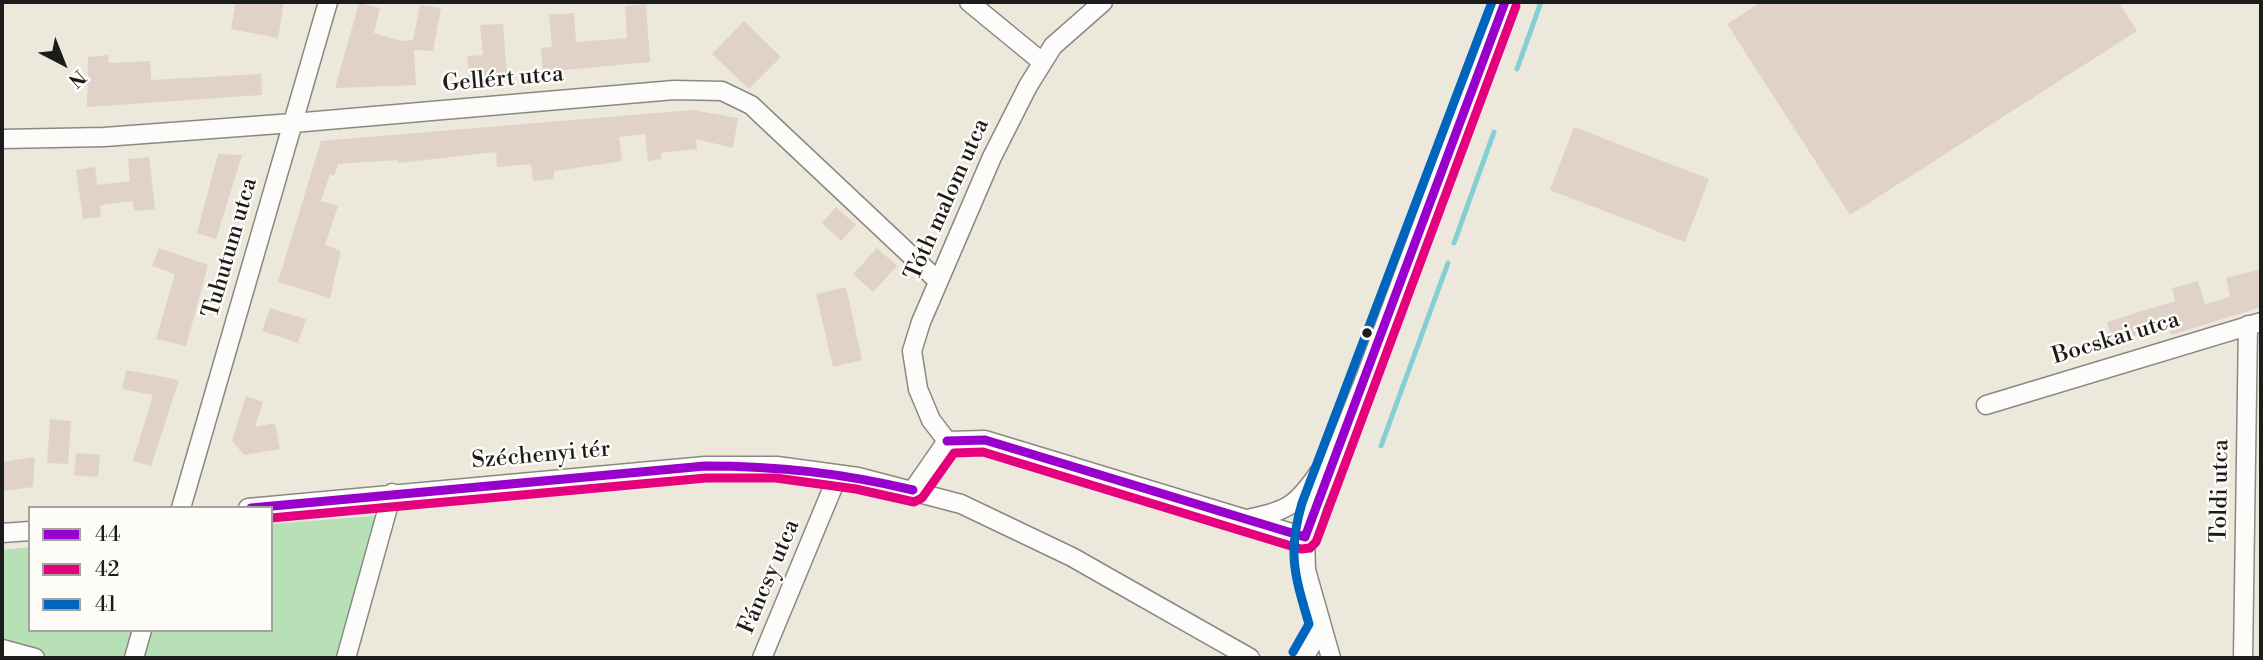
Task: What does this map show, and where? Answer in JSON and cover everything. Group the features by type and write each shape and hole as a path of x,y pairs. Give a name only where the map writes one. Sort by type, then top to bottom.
{"street":[{"name":"Tuhutum utca","path":"182,506 328,2"},
{"path":"969,2 1042,62"},
{"name":"Tóth malom utca","path":"947,440 932,420 918,389 912,352 937,280 992,157 1042,62 1061,38 1103,2"},
{"path":"1331,658 1306,570 1305,537 1505,2"},
{"name":"Gellért utca","path":"2,139 104,137 293,124 674,90 722,91 751,105 937,280"},
{"name":"Bocskai utca","path":"1986,405 2255,324"},
{"name":"Toldi utca","path":"2243,658 2255,324"},
{"path":"913,490 947,440 985,440 1305,537"},
{"path":"1248,519 1278,513 1297,502 1339,442"},
{"name":"Széchenyi tér","path":"267,506 705,466 777,466 838,475 913,490 961,504 1031,536 1250,658"},
{"name":"Fáncsy utca","path":"762,658 838,475"},
{"path":"346,658 392,493"},
{"path":"2,533 28,531"},
{"path":"1304,658 1322,626"},
{"path":"134,658 141,632"},
{"path":"2,649 35,658"}],"green space":[{"path":"386,515 346,658 35,658 2,649 2,550 28,547 28,632 273,632 273,524"}],"building":[{"path":"236,2 284,2 278,38 231,29"},
{"path":"1761,2 2118,2 2137,31 1850,215 1727,24"},
{"path":"359,3 380,8 374,33 401,41 413,40 420,5 441,8 433,51 414,50 416,85 335,88"},
{"path":"646,4 650,62 543,72 541,48 552,47 549,15 574,13 576,42 627,38 625,6"},
{"path":"744,21 781,57 749,89 712,54"},
{"path":"503,24 507,75 469,78 467,56 483,55 480,25"},
{"path":"108,55 109,63 150,61 151,80 261,74 262,95 87,107 88,57"},
{"path":"692,110 738,118 733,148 696,139 697,149 661,153 661,159 648,161 645,134 619,137 622,161 554,171 554,179 533,181 531,164 497,167 496,152 398,163 397,160 338,164 334,176 330,174 321,201 338,206 325,245 341,251 330,298 278,282 321,141"},
{"path":"1574,127 1709,179 1685,242 1550,190"},
{"path":"218,154 242,155 216,239 197,233"},
{"path":"149,157 155,209 134,211 133,201 100,205 101,217 83,219 76,170 95,167 97,185 130,181 128,159"},
{"path":"836,207 856,225 841,241 822,223"},
{"path":"159,248 208,265 186,346 156,339 175,274 152,266"},
{"path":"877,248 897,266 873,292 853,274"},
{"path":"2261,269 2261,307 2171,335 2169,326 2113,343 2107,322 2175,301 2172,288 2198,281 2205,304 2230,297 2226,278"},
{"path":"846,287 862,360 833,367 816,294"},
{"path":"270,308 306,319 298,343 262,331"},
{"path":"126,370 179,380 151,466 133,461 153,395 122,389"},
{"path":"246,396 263,402 255,427 275,423 280,449 244,455 232,441"},
{"path":"50,419 71,421 68,464 47,463"},
{"path":"76,453 100,455 98,477 74,475"},
{"path":"35,457 33,487 2,491 2,462"}],"waterway":[{"path":"1517,69 1541,2"},
{"path":"1454,243 1494,132"},
{"path":"1381,446 1448,263"}],"transit line":[{"name":"41","path":"1293,652 1309,624 1300,592 1294,551 1302,503 1492,2"},
{"name":"44","path":"947,441 985,440 1305,537 1505,2"},
{"name":"42","path":"273,518 706,478 776,478 856,489 914,502 922,498 954,453 983,452 1301,549 1310,548 1316,542 1516,6"},
{"name":"44","path":"273,506 705,466 810,472 913,490"}]}
